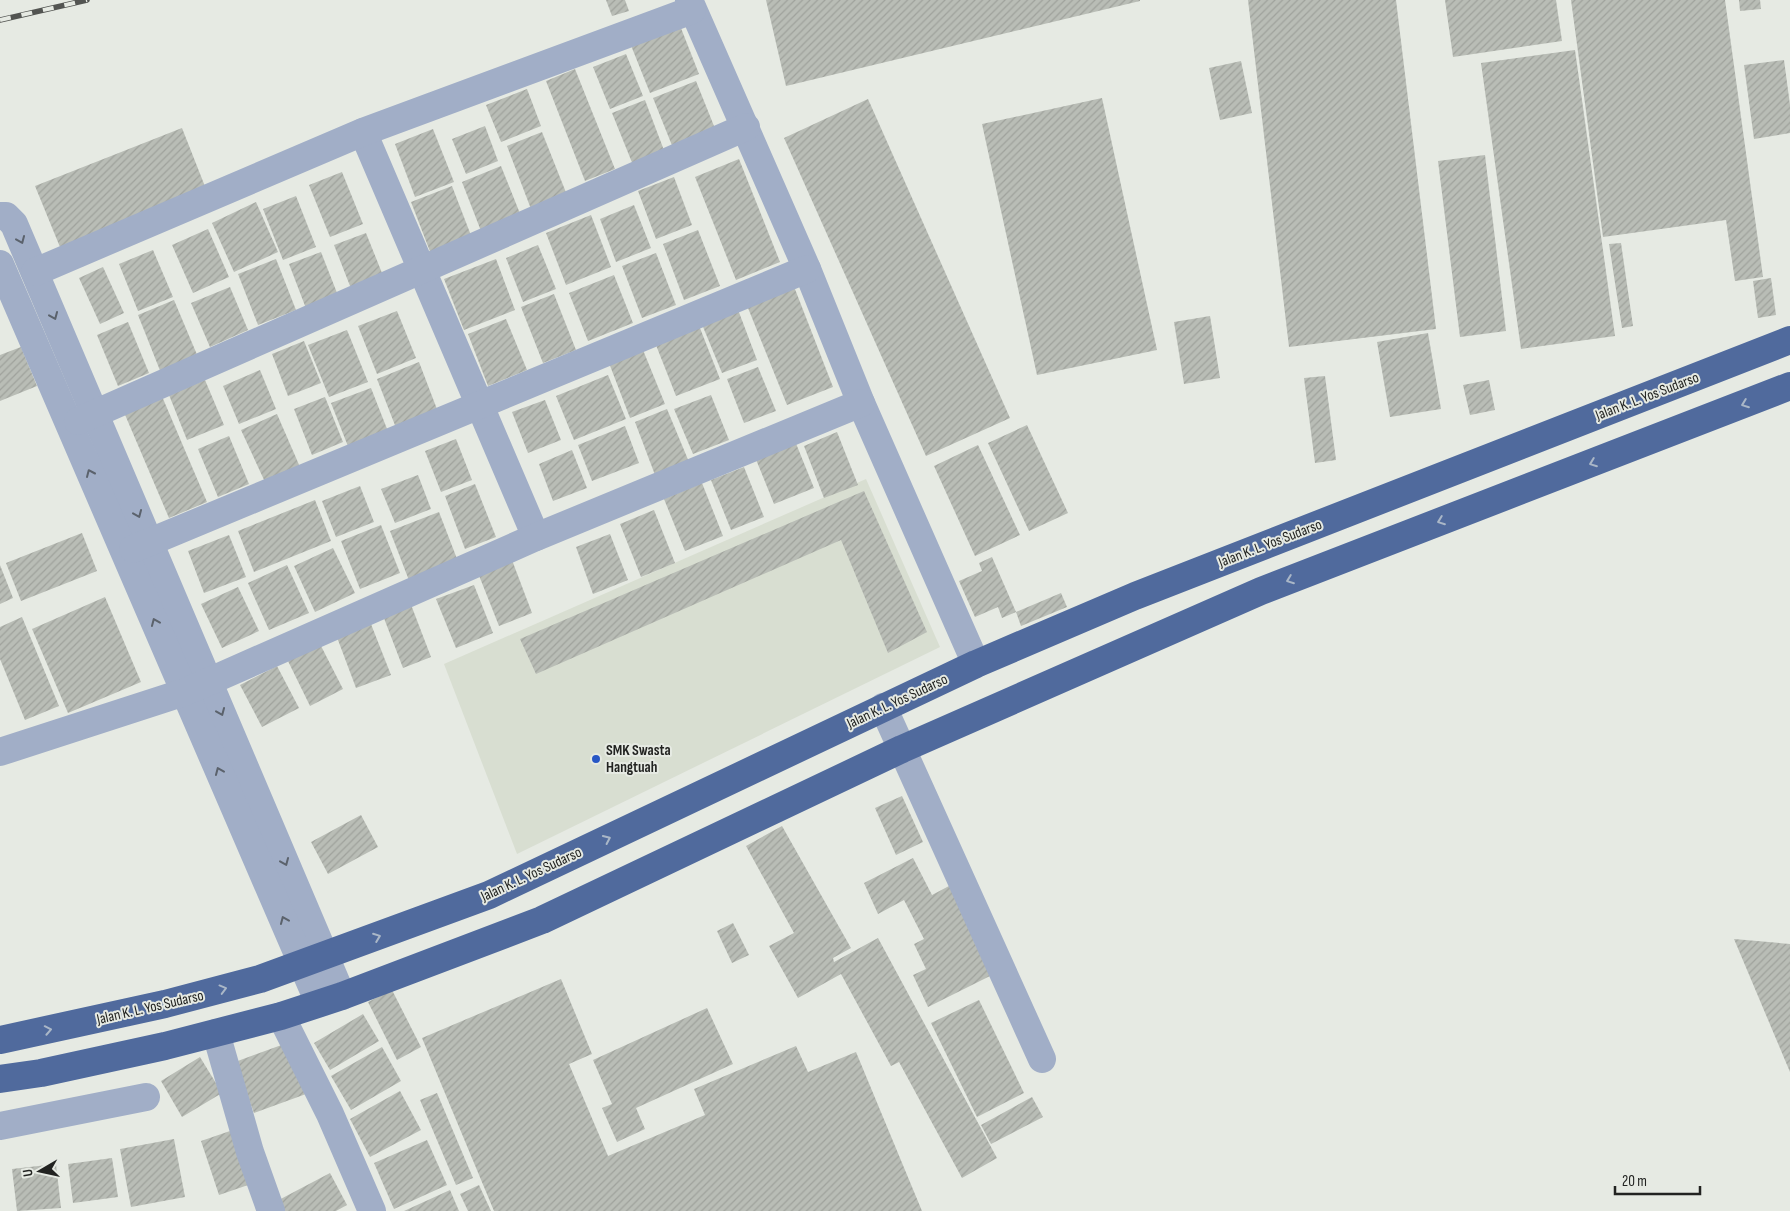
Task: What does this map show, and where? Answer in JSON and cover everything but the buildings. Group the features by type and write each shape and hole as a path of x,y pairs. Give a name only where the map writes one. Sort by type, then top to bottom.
{"highway":[{"name":"Jalan K. L. Yos Sudarso","path":"0,1040 166,1004 260,979 314,961 489,895 883,707 976,664 1144,592 1790,340"},
{"path":"0,1079 41,1073 165,1046 219,1045 281,1016 542,920 902,749 1261,591 1790,386"}],"street":[{"path":"35,272 363,132 691,5 746,127 807,269 861,403 976,664"},
{"path":"70,425 746,127"},
{"path":"363,132 536,538"},
{"path":"0,216 6,216 14,224 95,414 137,547"},
{"path":"0,264 70,425 137,547 331,999"},
{"path":"137,547 807,269"},
{"path":"0,752 197,687 536,538 861,403"},
{"path":"883,707 1042,1059"},
{"path":"281,1016 330,1114 372,1211"},
{"path":"219,1045 250,1152 271,1211"},
{"path":"0,1126 146,1097"}],"shaded area":[{"name":"SMK Swasta Hangtuah","path":"866,479 940,647 517,854 444,664"}],"railway":[{"path":"0,20 87,0"}],"place":[{"name":"SMK Swasta Hangtuah","path":"596,759"}]}
